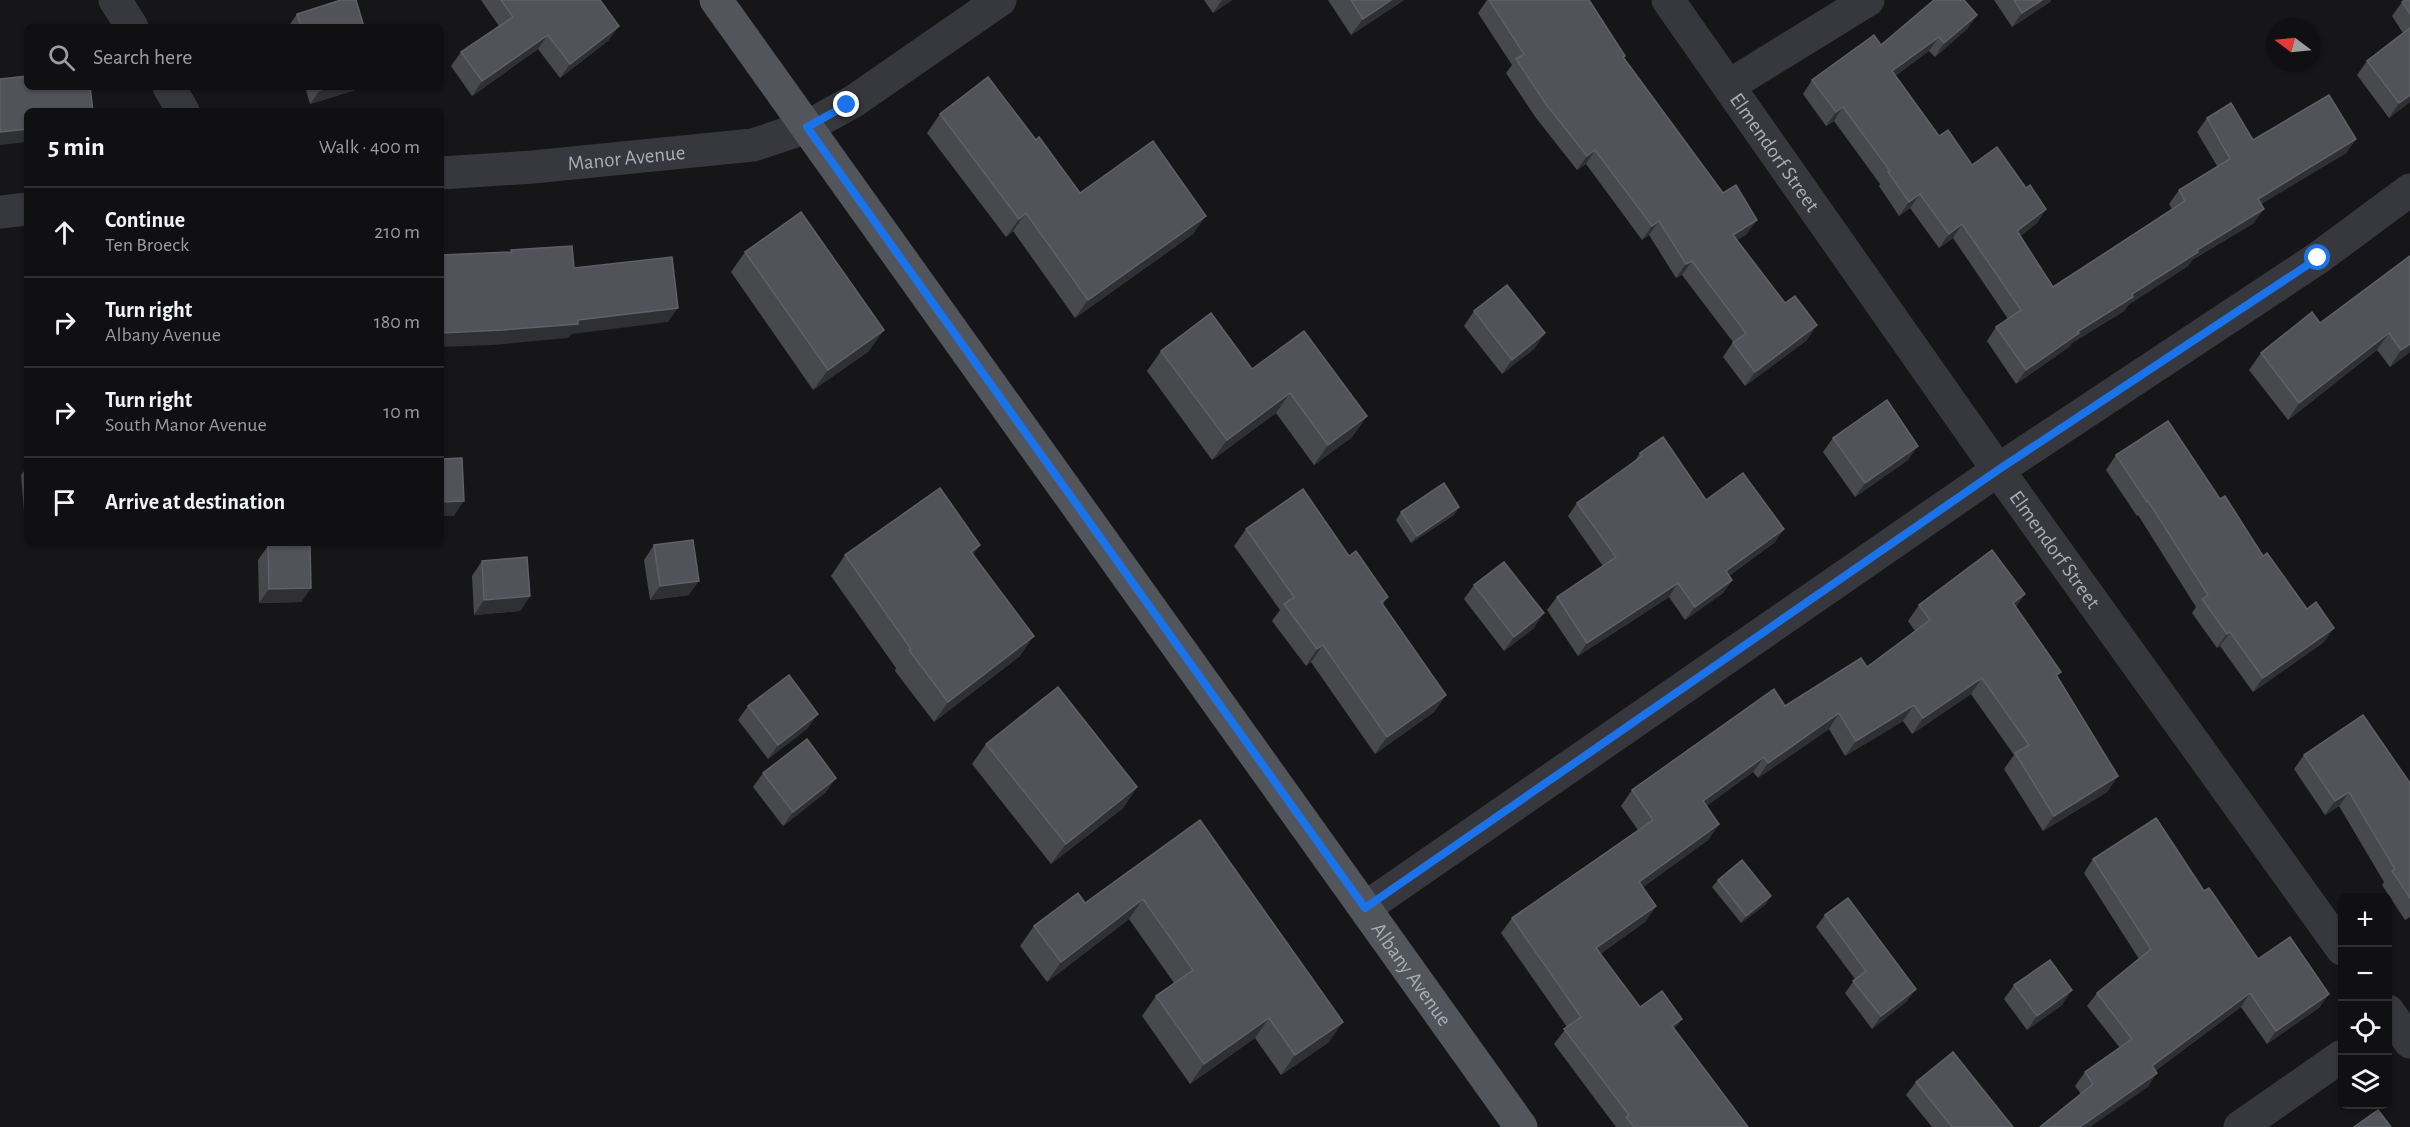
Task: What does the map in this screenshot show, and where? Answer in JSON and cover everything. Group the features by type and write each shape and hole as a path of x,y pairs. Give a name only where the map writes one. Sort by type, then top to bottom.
{"main road":[{"name":"Albany Avenue","path":"717,0 1521,1127"}],"street":[{"path":"115,0 130,24"},
{"name":"Manor Avenue","path":"444,172 533,167 753,145 807,127 855,100 1000,0"},
{"name":"Elmendorf Street","path":"1668,0 1730,85 1998,470 2342,947"},
{"path":"1730,85 1868,0"},
{"path":"171,90 181,108"},
{"path":"1365,908 1998,470 2318,258 2410,190"},
{"path":"0,212 24,209"},
{"path":"2240,1127 2338,1059"}],"building":[{"path":"341,0 356,0 363,24 300,24 297,14"},
{"path":"501,0 600,0 619,26 570,64 548,35 482,81 461,52 513,17"},
{"path":"1351,0 1391,0 1363,19"},
{"path":"1489,0 1589,0 1625,56 1623,57 1723,193 1736,185 1757,220 1733,235 1785,303 1795,296 1817,325 1755,372 1733,343 1746,333 1692,261 1686,264 1659,221 1652,226 1595,150 1587,156 1546,104 1516,59 1524,54"},
{"path":"1934,0 1964,0 1977,15 1944,43 1939,37 1892,71 1939,136 1948,130 1972,165 1997,147 2026,188 2030,185 2046,209 2017,231 2053,287 2185,201 2179,190 2230,159 2207,118 2231,103 2253,140 2329,95 2356,139 2258,199 2264,209 2197,250 2198,252 2132,294 2133,297 2077,332 2079,333 2026,370 1996,327 2021,310 1962,224 1949,234 1920,194 1909,202 1888,172 1890,171 1843,107 1836,112 1812,80 1874,35 1881,45"},
{"path":"2014,0 2042,0 2022,13"},
{"path":"2410,0 2410,14 2402,2"},
{"path":"2410,28 2410,95 2399,103 2367,61"},
{"path":"24,76 24,90 90,90 93,108 24,108 24,129 0,132 0,79"},
{"path":"988,77 1036,140 1039,137 1080,193 1153,141 1206,216 1088,300 1026,213 1019,219 940,114"},
{"path":"801,212 884,330 828,370 745,252"},
{"path":"572,246 574,268 672,257 678,308 578,320 578,324 444,333 444,255 512,252 511,250"},
{"path":"2410,256 2410,344 2401,350 2389,333 2299,403 2261,353 2312,312 2320,323"},
{"path":"1507,285 1545,333 1512,360 1474,311"},
{"path":"1211,313 1252,369 1304,331 1367,416 1328,445 1290,393 1227,440 1161,351"},
{"path":"1887,400 1918,446 1865,483 1833,438"},
{"path":"2168,421 2220,499 2225,496 2263,556 2267,553 2307,609 2316,602 2334,628 2263,678 2230,632 2227,634 2202,599 2208,595 2116,455"},
{"path":"1663,437 1706,500 1743,473 1784,529 1726,571 1732,580 1695,607 1678,583 1587,643 1557,597 1616,557 1577,503 1642,456 1640,453"},
{"path":"462,458 464,501 444,502 444,459"},
{"path":"1444,483 1459,507 1417,536 1401,512"},
{"path":"940,488 980,545 971,552 1034,636 948,702 909,650 911,649 845,555"},
{"path":"1303,489 1349,556 1356,551 1388,597 1381,602 1446,695 1387,737 1323,645 1317,649 1284,604 1294,597 1246,529"},
{"path":"693,540 699,581 660,586 654,545"},
{"path":"268,546 310,546 311,588 269,589"},
{"path":"1992,550 2025,594 2013,603 2061,672 2056,675 2118,776 2054,816 2015,753 2029,745 1982,678 1923,718 1914,705 1856,741 1839,713 1768,763 1764,757 1703,801 1719,824 1639,882 1656,906 1596,948 1640,1007 1662,991 1682,1019 1672,1026 1748,1127 1634,1127 1626,1117 1629,1115 1564,1029 1581,1017 1512,918 1653,820 1632,790 1774,689 1785,706 1861,658 1867,667 1930,620 1919,605"},
{"path":"527,557 530,596 484,600 482,561"},
{"path":"1504,562 1544,613 1514,637 1474,585"},
{"path":"789,675 818,714 778,745 748,706"},
{"path":"1058,687 1137,787 1066,844 986,744"},
{"path":"2363,715 2410,783 2410,898 2392,871 2395,869 2349,792 2335,801 2304,755"},
{"path":"807,739 836,778 793,812 763,773"},
{"path":"2156,818 2204,891 2209,888 2258,959 2290,937 2329,994 2276,1031 2250,993 2152,1066 2157,1073 2080,1127 2040,1127 2093,1084 2085,1072 2132,1039 2097,993 2151,949 2093,859"},
{"path":"1200,820 1343,1022 1295,1055 1269,1018 1204,1064 1156,996 1193,970 1143,899 1061,962 1034,926 1078,893 1085,903"},
{"path":"1742,860 1771,896 1746,916 1718,880"},
{"path":"1848,898 1916,989 1881,1016 1853,981 1866,971 1825,915"},
{"path":"2050,960 2072,990 2037,1016 2014,985"},
{"path":"1953,1052 2013,1127 1952,1127 1916,1082"},
{"path":"2378,1110 2391,1127 2354,1127"}],"route":[{"path":"847,105 807,127 1365,908 1998,470 2318,258"}]}
